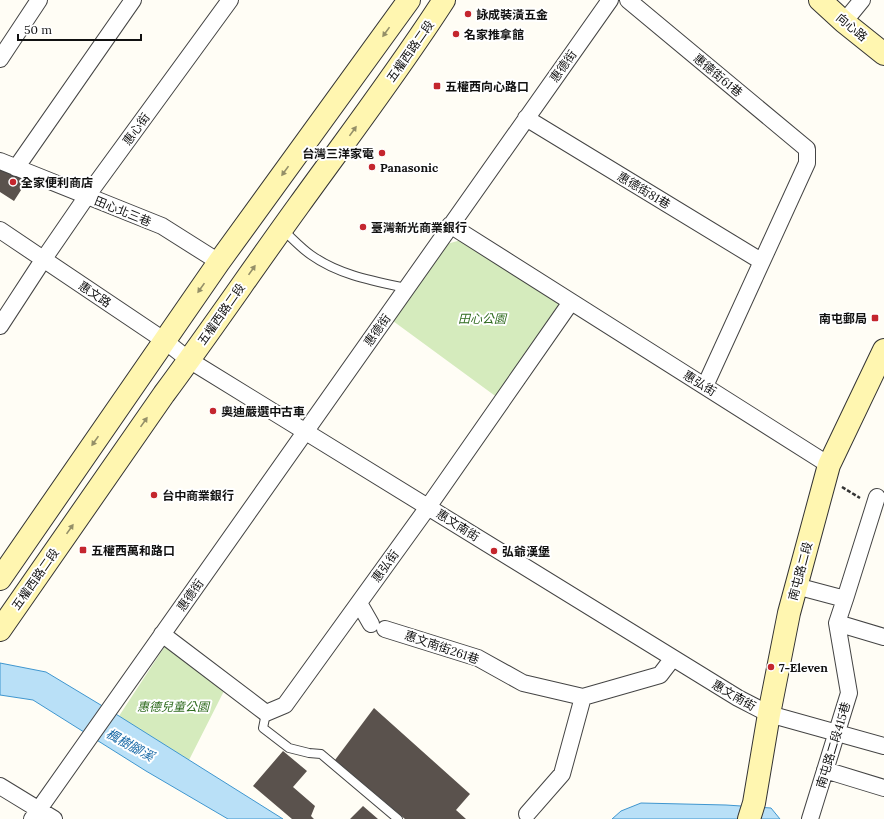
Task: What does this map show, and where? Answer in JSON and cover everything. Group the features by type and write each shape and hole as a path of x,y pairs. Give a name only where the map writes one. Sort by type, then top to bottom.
{"main road":[{"path":"0,578 219,262 409,0"},
{"name":"五權西路二段","path":"0,630 164,394 422,35 444,0"},
{"name":"向心路","path":"820,0 844,22 884,54"},
{"name":"南屯路二段","path":"752,811 789,613 829,465 884,350"}],"street":[{"path":"0,59 39,0"},
{"path":"16,168 133,0"},
{"name":"惠心街","path":"0,326 87,196 230,0"},
{"name":"惠德街","path":"35,814 610,0"},
{"name":"惠德街61巷","path":"628,0 807,149 807,163 762,261"},
{"path":"844,22 862,0"},
{"name":"惠德街81巷","path":"526,118 762,261"},
{"name":"田心北三巷","path":"0,161 162,226 219,262"},
{"name":"惠弘街","path":"450,225 829,465"},
{"name":"惠文路","path":"0,230 165,341 189,360"},
{"path":"705,386 762,261"},
{"name":"惠弘街","path":"266,713 285,706 428,507 571,302"},
{"name":"惠文南街","path":"189,360 738,698 769,714 884,746"},
{"name":"南屯路二段415巷","path":"810,819 849,693 838,623 876,500"},
{"path":"796,586 845,599"},
{"name":"惠文南街261巷","path":"359,603 378,626 478,658 523,683 582,696 660,675 673,658"},
{"path":"838,623 884,637"},
{"path":"162,634 266,713"},
{"path":"527,814 562,774 582,696"},
{"path":"825,770 884,788"},
{"path":"0,786 35,814 54,819"}],"lane":[{"path":"282,228 310,255 333,268 358,277 406,288"},
{"path":"266,713 263,728 289,748 309,753 321,754 398,819"}],"path":[{"path":"840,486 859,497 876,500"}],"green space":[{"name":"田心公園","path":"461,240 562,304 498,398 393,321 447,244"},
{"name":"惠德兒童公園","path":"165,646 224,691 187,764 119,716"}],"water":[{"name":"楓樹腳溪","path":"0,663 46,672 283,819 228,819 146,771 33,700 0,695"},
{"path":"641,803 726,805 771,808 780,819 612,819 621,811"}],"building":[{"name":"全家便利商店","path":"0,158 32,173 14,201 0,192"},
{"path":"374,708 470,794 456,810 466,819 405,819 335,760"},
{"path":"283,751 307,771 293,787 315,806 311,816 314,819 292,819 253,786"},
{"path":"363,806 378,819 350,819"}],"place":[{"name":"詠成裝潢五金","path":"468,14"},
{"name":"名家推拿館","path":"456,34"},
{"name":"五權西向心路口","path":"437,86"},
{"name":"台灣三洋家電","path":"382,153"},
{"name":"Panasonic","path":"372,167"},
{"name":"全家便利商店","path":"13,182"},
{"name":"臺灣新光商業銀行","path":"363,227"},
{"name":"南屯郵局","path":"875,318"},
{"name":"奧迪嚴選中古車","path":"213,411"},
{"name":"台中商業銀行","path":"154,495"},
{"name":"五權西萬和路口","path":"83,550"},
{"name":"弘爺漢堡","path":"494,551"},
{"name":"7-Eleven","path":"771,667"}]}
